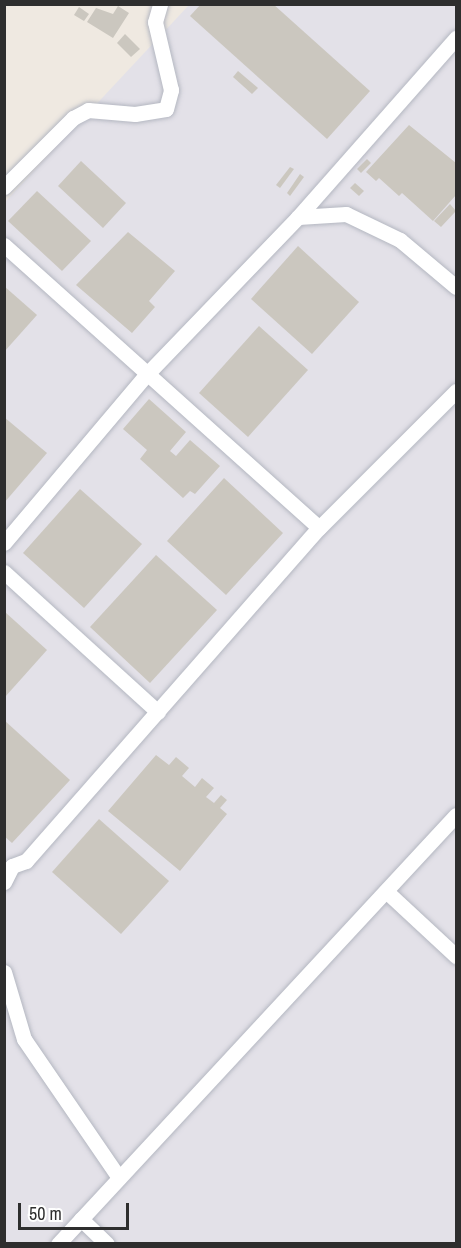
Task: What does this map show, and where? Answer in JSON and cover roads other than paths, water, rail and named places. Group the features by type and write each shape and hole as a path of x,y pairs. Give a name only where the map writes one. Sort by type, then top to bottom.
{"street":[{"path":"4,187 73,118 88,110 135,114 166,110 171,90 155,22 160,4"},
{"path":"4,543 147,374 298,217 456,38"},
{"path":"298,217 346,214 400,240 456,287"},
{"path":"4,245 318,528"},
{"path":"4,882 8,863 26,861 318,528 456,391"},
{"path":"4,572 158,712"},
{"path":"58,1244 456,815"},
{"path":"386,891 456,956"},
{"path":"4,972 24,1039 119,1178"},
{"path":"81,1219 107,1244"}]}
